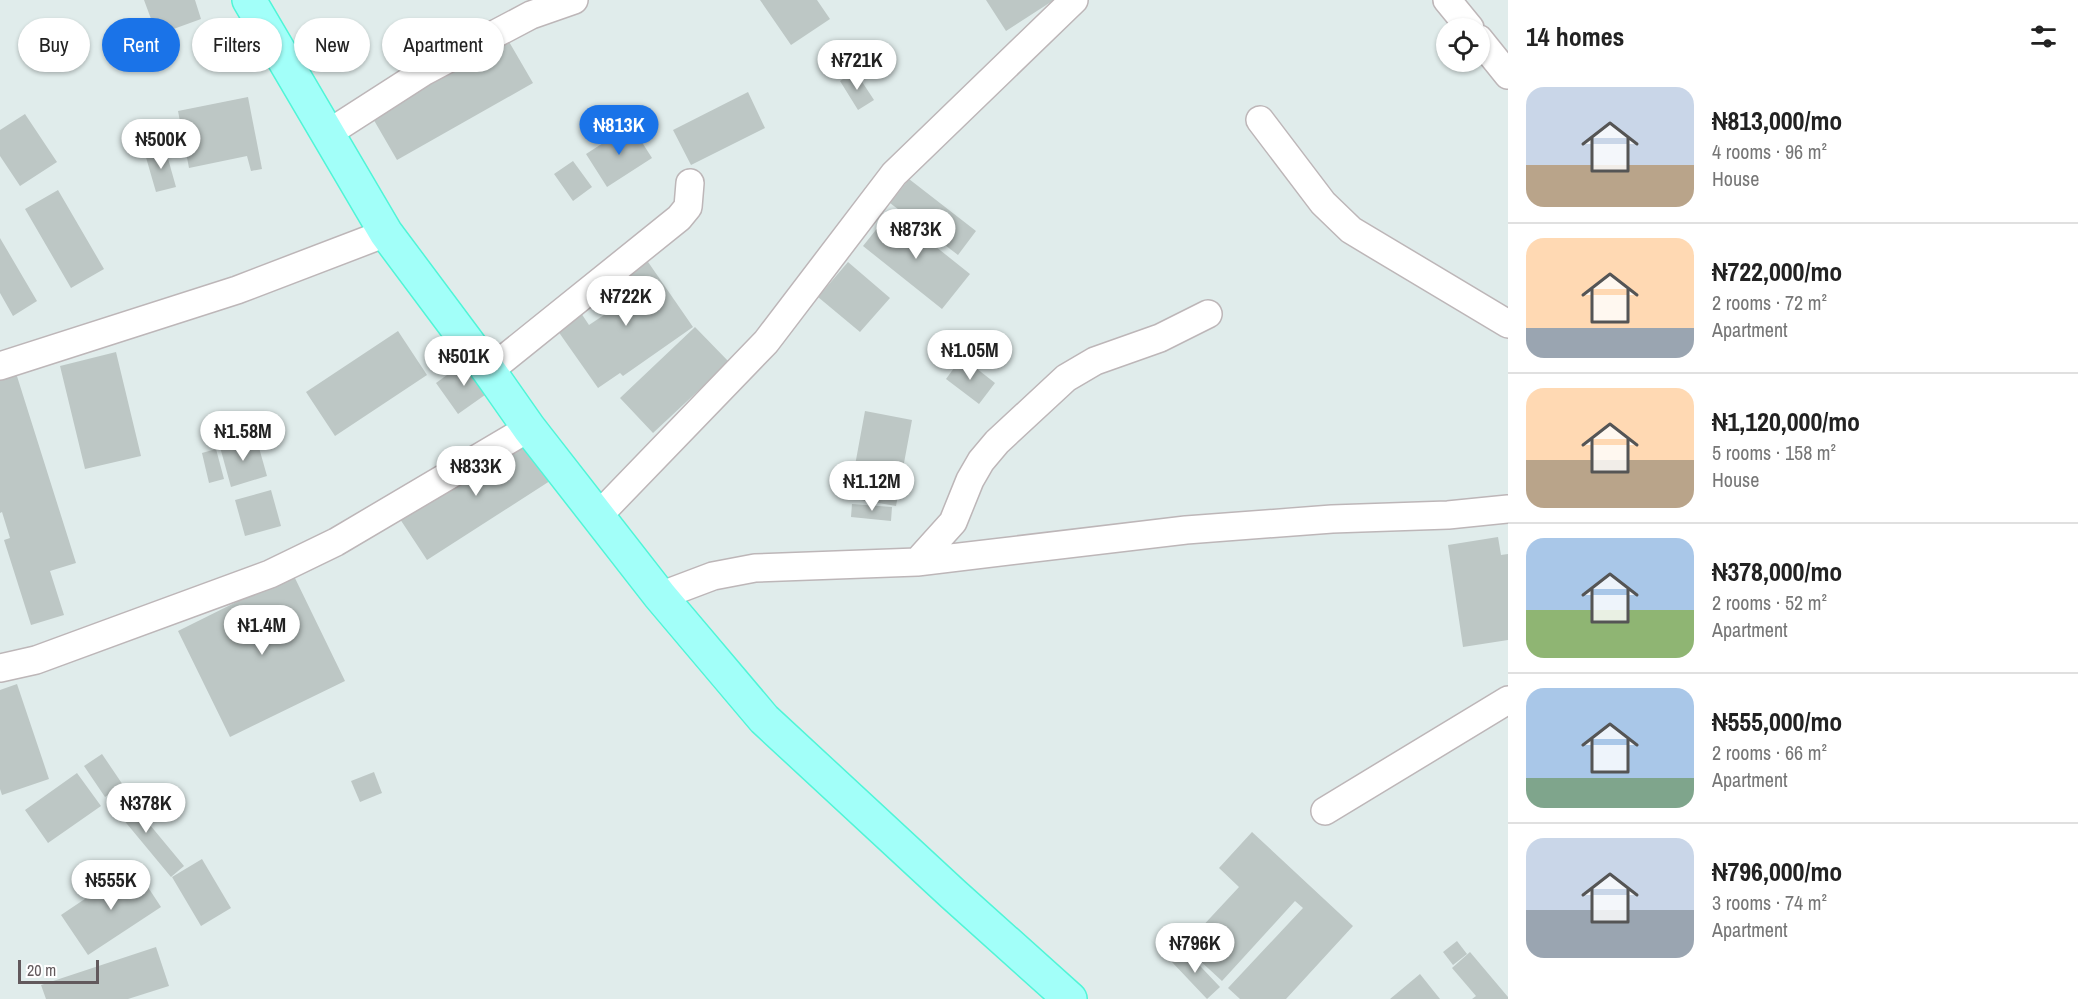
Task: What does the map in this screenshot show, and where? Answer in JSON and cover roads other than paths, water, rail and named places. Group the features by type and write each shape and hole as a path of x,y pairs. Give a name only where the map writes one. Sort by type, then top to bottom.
{"main road":[{"path":"249,0 386,233 529,428 660,596 764,718 1070,999"}],"street":[{"path":"327,134 425,71 531,15 574,0"},
{"path":"598,516 766,342 894,174 1074,0"},
{"path":"1447,0 1462,18"},
{"path":"1490,53 1508,75"},
{"path":"1260,120 1323,203 1352,230 1508,324"},
{"path":"489,371 679,218 688,207 690,183"},
{"path":"0,366 237,290 386,233"},
{"path":"917,562 953,522 970,480 981,461 997,442 1066,378 1095,362 1160,338 1208,314"},
{"path":"0,668 36,660 270,574 336,542 529,428"},
{"path":"660,596 713,576 755,568 917,562 1186,530 1332,519 1448,515 1508,509"},
{"path":"953,522 988,554"},
{"path":"1325,811 1508,700"}]}
